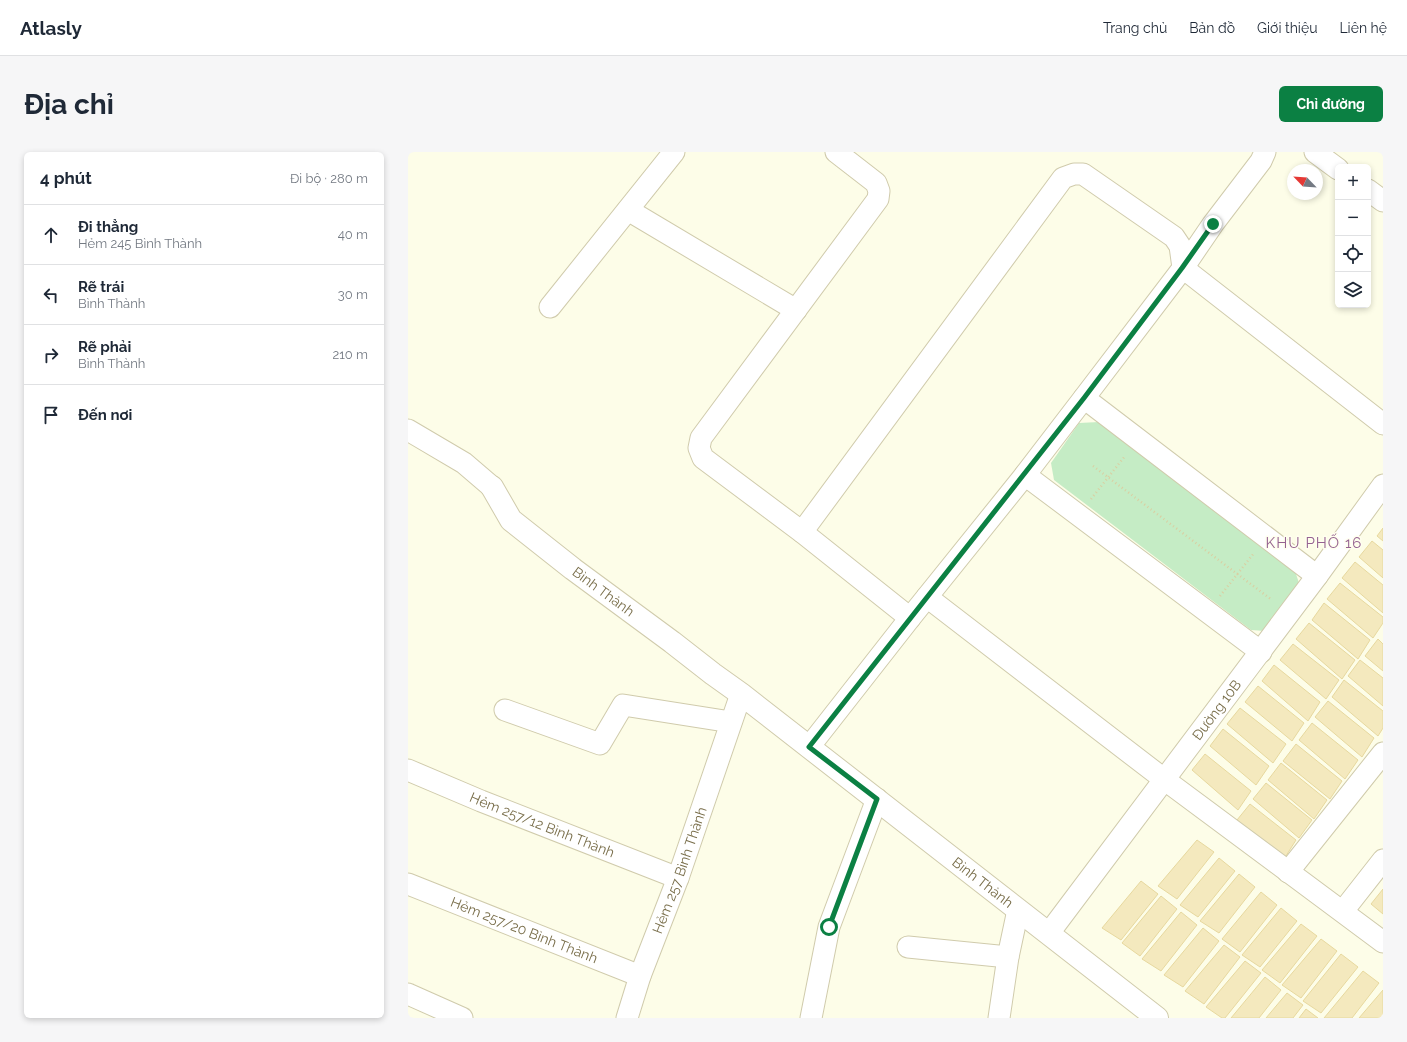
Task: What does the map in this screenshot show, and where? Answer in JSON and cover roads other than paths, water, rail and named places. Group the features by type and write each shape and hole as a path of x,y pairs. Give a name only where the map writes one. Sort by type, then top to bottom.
{"street":[{"path":"550,307 674,152"},
{"path":"836,152 876,183 879,190 878,199 701,438 699,448 703,458 802,532 910,618"},
{"path":"809,747 1084,398 1261,162 1265,152"},
{"path":"1315,152 1335,167"},
{"path":"802,532 1063,178 1074,174 1083,174 1174,237 1180,246 1182,268 1383,424"},
{"path":"1371,192 1383,201"},
{"path":"628,210 796,310"},
{"path":"1084,398 1317,576"},
{"name":"Bình Thành","path":"408,430 464,462 492,487 510,520 573,569 741,694 877,799 1049,933 1146,1014"},
{"path":"1025,474 1261,652"},
{"name":"Đường 10B","path":"1049,933 1261,652 1383,485"},
{"path":"927,597 1165,780 1383,942"},
{"name":"Hẻm 257 Bình Thành","path":"627,1018 640,976 678,878 741,694"},
{"path":"505,710 600,744 622,705 731,722"},
{"path":"1288,872 1383,753"},
{"name":"Hẻm 257/12 Bình Thành","path":"408,770 481,801 678,878"},
{"path":"811,1018 829,927 877,799"},
{"path":"1343,911 1383,860"},
{"name":"Hẻm 257/20 Bình Thành","path":"408,884 640,976"},
{"path":"1000,1018 1008,957 1018,910"},
{"path":"908,947 1008,957"},
{"path":"408,994 462,1018"}],"district":[{"name":"KHU PHỐ 16","path":"1314,543"}]}
